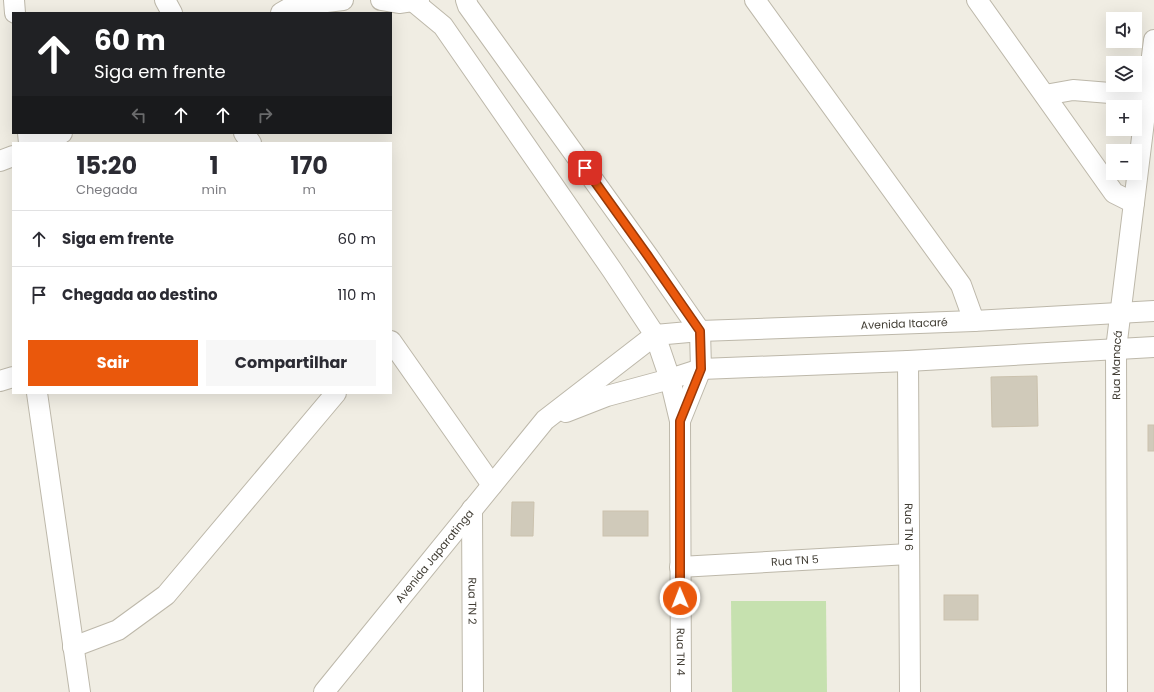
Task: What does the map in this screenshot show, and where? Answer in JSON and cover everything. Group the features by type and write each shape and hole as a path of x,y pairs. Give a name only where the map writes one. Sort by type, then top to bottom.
{"street":[{"path":"14,0 15,12"},
{"path":"165,0 171,12"},
{"path":"290,6 343,0"},
{"path":"381,0 399,3 417,1 443,26 612,270 655,335 670,380 680,421"},
{"path":"466,0 468,6 648,256 700,331 701,369 680,421"},
{"path":"756,0 961,285 974,320"},
{"path":"977,0 1114,193 1134,203"},
{"name":"Rua Manacá","path":"1117,692 1116,349 1154,40"},
{"path":"1045,95 1073,90 1147,96"},
{"path":"43,142 60,134"},
{"path":"0,161 12,156"},
{"name":"Avenida Itacaré","path":"655,335 700,331 1154,311"},
{"name":"Avenida Japaratinga","path":"324,692 545,420 655,335"},
{"path":"392,342 492,485"},
{"path":"545,420 607,396 670,380 701,369 908,361 1154,347"},
{"name":"Rua TN 6","path":"908,361 910,692"},
{"path":"0,381 12,377"},
{"path":"37,394 80,692"},
{"path":"73,647 118,630 166,595 335,394"},
{"name":"Rua TN 4","path":"680,421 681,692"},
{"name":"Rua TN 2","path":"472,509 473,692"},
{"name":"Rua TN 5","path":"680,567 909,554"}],"green space":[{"path":"731,601 826,601 827,692 732,692"}],"building":[{"path":"1037,376 1038,426 992,427 991,377"},
{"path":"1148,425 1154,425 1154,451 1148,451"},
{"path":"512,502 534,502 533,536 511,536"},
{"path":"603,511 648,511 648,536 603,536"},
{"path":"944,595 978,595 978,620 944,620"}],"route":[{"path":"585,168 700,331 701,369 680,421 680,598"}]}
